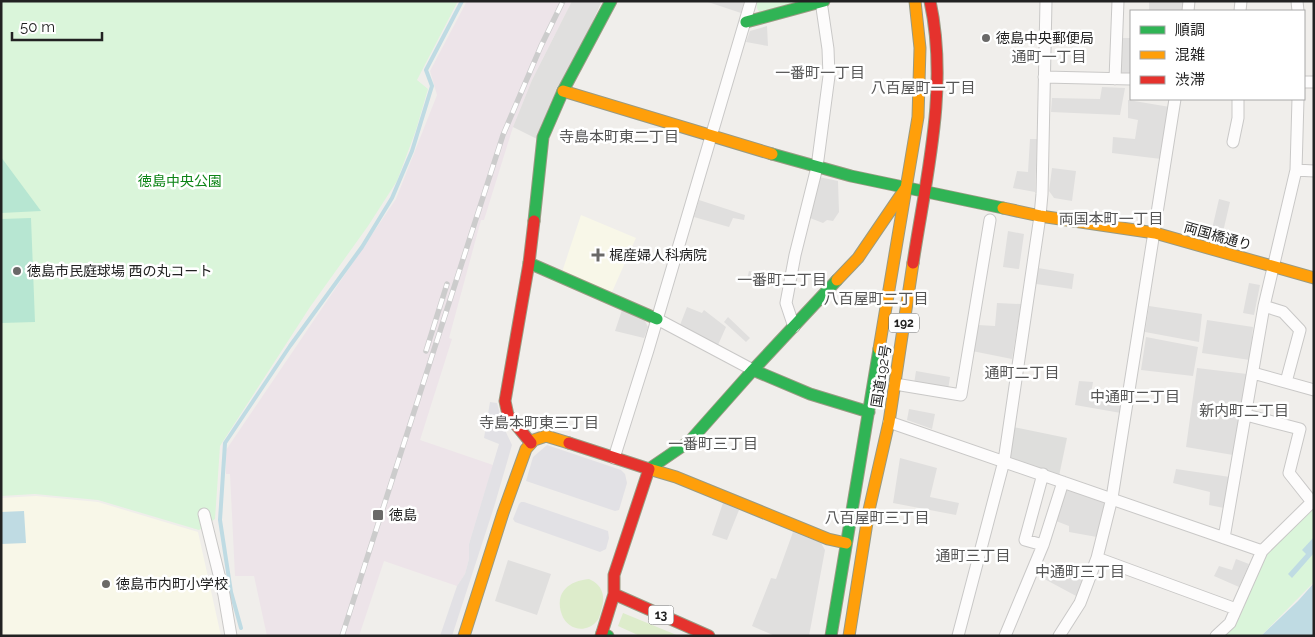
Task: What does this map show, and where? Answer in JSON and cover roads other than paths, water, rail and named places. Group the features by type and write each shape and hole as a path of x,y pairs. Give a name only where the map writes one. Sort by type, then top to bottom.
{"main road":[{"path":"531,443 508,415 505,401 529,263 543,137 563,91 611,1"},
{"name":"国道192号","path":"831,636 918,117 920,48 915,1"},
{"name":"国道192号","path":"849,636 869,510 895,384 935,120 938,83 937,46 930,1"},
{"path":"746,22 822,2"},
{"name":"両国橋通り","path":"563,91 817,167 1040,216 1155,233 1314,278"},
{"path":"604,635 614,594 614,575 649,469 690,441 753,370 858,258 906,187"},
{"path":"529,263 657,318"},
{"path":"753,370 850,408 870,412"},
{"path":"464,636 503,513 509,502 524,455 531,443 539,437 546,436 676,477 828,539 846,543"},
{"name":"13","path":"614,594 709,636"}],"street":[{"path":"614,458 751,1"},
{"path":"958,636 1004,460 1040,216 1046,1"},
{"path":"1116,79 1118,1"},
{"path":"794,327 786,303 817,167 829,76 828,49 822,2"},
{"path":"1044,77 1130,79"},
{"path":"1059,636 1080,604 1097,558 1112,498 1175,100"},
{"path":"1233,142 1238,118 1238,100"},
{"path":"1224,538 1264,306 1296,170 1298,100"},
{"path":"1296,170 1314,171"},
{"path":"895,384 961,395 990,220"},
{"path":"1264,306 1283,312 1300,330 1286,382"},
{"path":"657,318 753,370"},
{"path":"1253,373 1314,390"},
{"path":"1216,636 1230,623 1262,551 1313,501 1288,473 1300,429 1246,415"},
{"path":"888,422 1004,460 1262,551"},
{"path":"1043,474 1025,540 1043,545"},
{"path":"1005,636 1043,545 1063,482"},
{"path":"204,514 224,595 231,636"},
{"path":"1097,558 1236,609"}],"water":[{"path":"24,511 26,543 1,544 1,512"},
{"path":"1314,537 1314,553 1292,578 1288,574 1306,554 1302,550"},
{"path":"1314,583 1314,636 1261,636 1298,601"}],"waterway":[{"path":"241,628 231,592 220,520 225,443 290,346 362,247 392,198 412,151 432,86 426,70 462,1"}],"railway":[{"path":"342,636 503,135 541,46 563,1"},
{"path":"426,351 447,284"}],"place":[{"name":"徳島中央郵便局","path":"986,38"},
{"name":"梶産婦人科病院","path":"598,255"},
{"name":"徳島市民庭球場 西の丸コート","path":"17,271"},
{"name":"徳島","path":"378,515"},
{"name":"徳島市内町小学校","path":"106,584"}],"district":[{"name":"通町一丁目","path":"1049,57"},
{"name":"一番町一丁目","path":"820,73"},
{"name":"八百屋町一丁目","path":"923,88"},
{"name":"寺島本町東二丁目","path":"619,137"},
{"name":"両国本町一丁目","path":"1111,219"},
{"name":"一番町二丁目","path":"782,280"},
{"name":"八百屋町二丁目","path":"876,299"},
{"name":"通町二丁目","path":"1022,373"},
{"name":"中通町二丁目","path":"1135,397"},
{"name":"新内町二丁目","path":"1244,411"},
{"name":"寺島本町東三丁目","path":"539,423"},
{"name":"一番町三丁目","path":"713,444"},
{"name":"八百屋町三丁目","path":"877,518"},
{"name":"通町三丁目","path":"973,556"},
{"name":"中通町三丁目","path":"1080,572"}],"park label":[{"name":"徳島中央公園","path":"180,181"}]}
